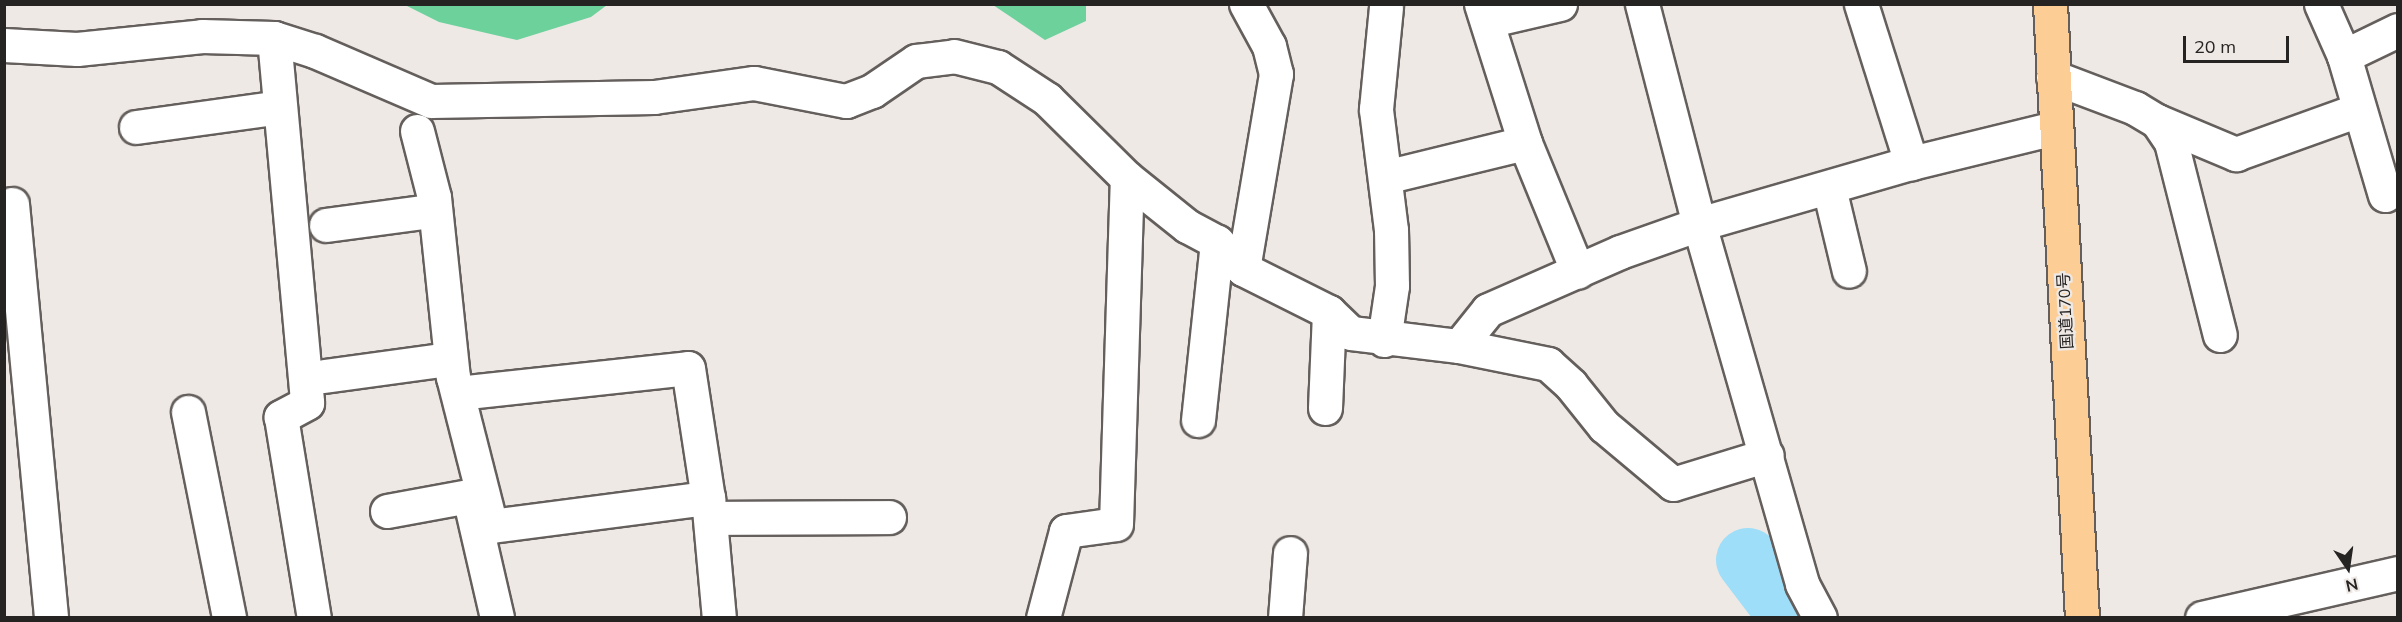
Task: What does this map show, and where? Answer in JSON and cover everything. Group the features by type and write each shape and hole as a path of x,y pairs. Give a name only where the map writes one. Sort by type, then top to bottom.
{"highway":[{"name":"国道170号","path":"2050,4 2082,618"}],"street":[{"path":"1243,269 1276,75 1269,45 1246,4"},
{"path":"1560,4 1484,13 1525,142 1578,272"},
{"path":"1642,4 1699,224 1767,455 1802,584 1820,618"},
{"path":"1860,4 1911,163"},
{"path":"2321,4 2344,56 2358,110 2385,195"},
{"path":"1384,340 1392,286 1385,177 1376,109 1386,7"},
{"path":"2344,56 2397,30"},
{"path":"4,45 77,49 202,36 274,38 431,101 654,97 754,83 846,101 872,91 916,61 954,56 998,67 1047,99 1127,178 1187,226 1217,242 1243,269 1329,312 1351,333 1384,340 1459,346 1548,364 1571,385 1604,426 1673,484 1767,455"},
{"path":"274,38 307,402 281,417 314,618"},
{"path":"2054,77 2135,108 2157,121 2236,154 2358,110"},
{"path":"420,96 417,131 422,212 441,360 497,618"},
{"path":"136,127 280,107"},
{"path":"2157,121 2171,142 2220,335"},
{"path":"1459,346 1488,310 1620,252 1699,224 1911,163 2055,128"},
{"path":"417,131 434,197 458,393 491,526 710,508 889,517"},
{"path":"1385,177 1525,142"},
{"path":"1043,618 1066,531 1116,524 1127,178"},
{"path":"1829,188 1849,271"},
{"path":"12,204 51,618"},
{"path":"326,225 422,212"},
{"path":"1198,420 1217,242"},
{"path":"1325,408 1329,312"},
{"path":"324,376 441,360"},
{"path":"458,393 688,368 710,508 719,618"},
{"path":"188,412 229,618"},
{"path":"387,511 469,496"},
{"path":"1285,618 1290,553"},
{"path":"2202,618 2397,573"}],"green space":[{"path":"405,5 607,5 591,17 517,40 439,22"},
{"path":"993,5 1086,5 1086,21 1045,40"}],"waterway":[{"path":"1748,560 1792,618"}]}
